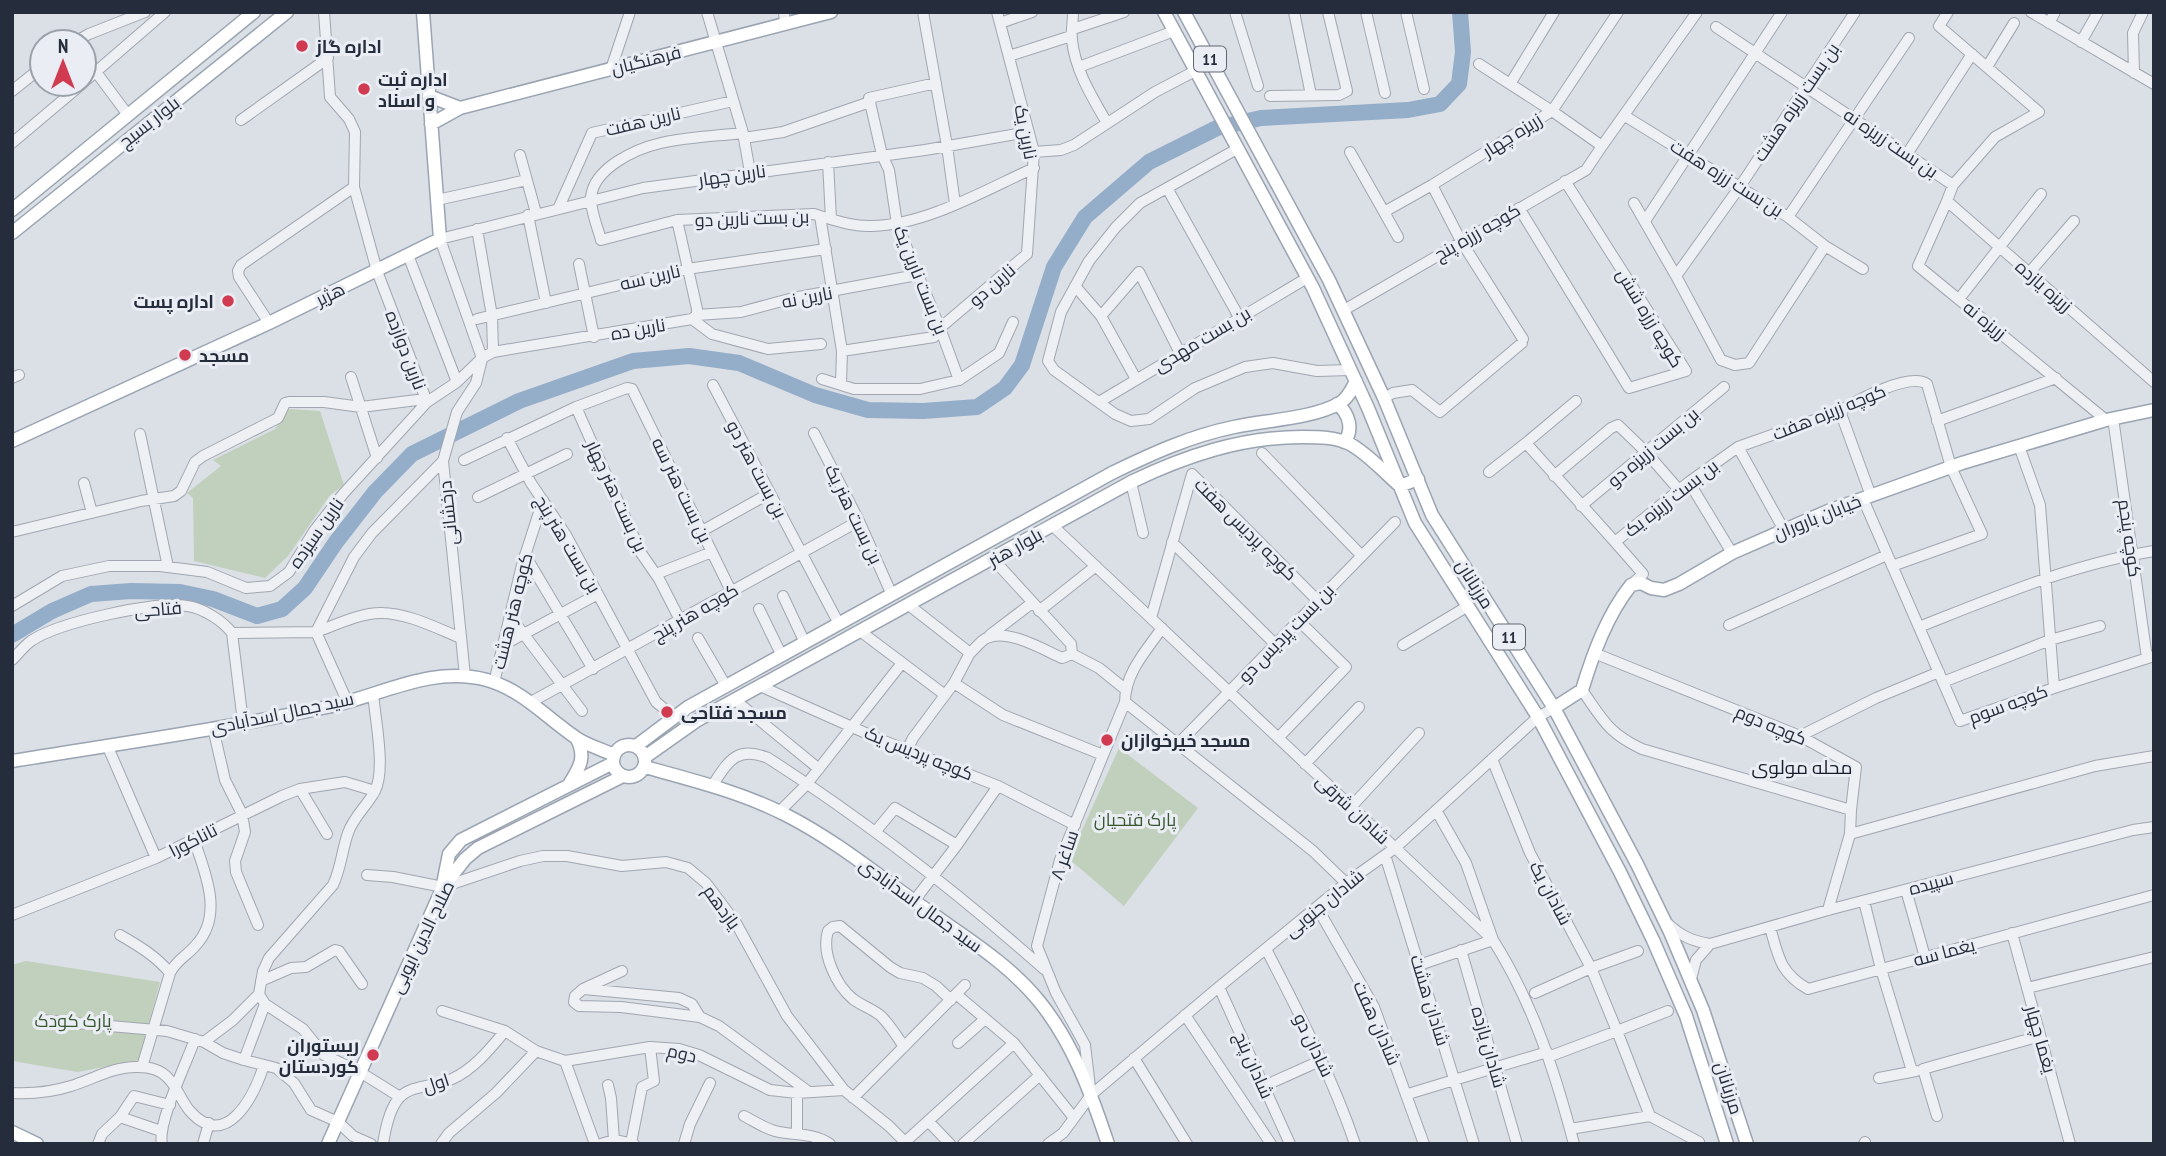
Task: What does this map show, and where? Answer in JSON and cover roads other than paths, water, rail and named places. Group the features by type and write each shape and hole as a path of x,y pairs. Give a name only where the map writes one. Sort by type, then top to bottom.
{"main road":[{"name":"بلوار بسیج","path":"12,209 244,17 254,12"},
{"name":"بلوار بسیج","path":"12,233 287,12"},
{"path":"423,12 440,239"},
{"name":"فرهنگیان","path":"431,124 460,108 716,42 785,18 831,12"},
{"name":"11","path":"1164,12 1235,145"},
{"name":"مرزبانان","path":"1184,12 1344,310 1432,515 1554,708 1637,863 1691,980 1726,1075 1747,1144"},
{"path":"429,96 460,108"},
{"name":"مرزبانان","path":"1235,145 1307,278 1353,375 1415,523 1538,717 1620,872 1686,1016 1727,1144"},
{"name":"هژیر","path":"12,441 269,323 440,239"},
{"path":"1344,442 1348,436 1349,421 1343,408 1337,404 1349,395 1353,375"},
{"name":"بلوار هنر","path":"636,746 673,716 1112,473 1162,449 1231,428 1307,414 1337,404"},
{"name":"خیابان باروران","path":"1631,585 1641,583 1651,589 1664,590 1731,553 1867,497 2019,446 2109,419 2154,410"},
{"name":"بلوار هنر","path":"645,762 696,721 1168,464 1235,443 1280,437 1335,438 1352,445 1400,486"},
{"path":"1400,486 1418,479"},
{"path":"1045,511 1053,526"},
{"path":"1554,708 1582,690 1594,653 1622,596 1631,585"},
{"name":"سید جمال اسدآبادی","path":"12,761 330,707 440,675 464,676 510,689 531,702 577,739 613,759"},
{"path":"569,785 582,762 581,747 577,739"},
{"path":"443,887 449,854 461,840 569,785 613,759 623,745 636,746 645,762 636,776 624,776 615,768 613,759"},
{"name":"سید جمال اسدآبادی","path":"645,762 779,812 843,849 996,959 1038,1000 1071,1049 1108,1144"},
{"name":"صلاح الدین ایوبی","path":"328,1144 443,887 465,859 478,848 624,776"},
{"path":"12,1132 37,1144"}],"street":[{"path":"98,30 145,12"},
{"path":"98,70 165,12"},
{"name":"نارین دوازده","path":"324,12 330,97 349,119 355,132 354,187 377,271 426,400 457,382 482,358"},
{"path":"611,69 630,12"},
{"path":"707,12 744,136 750,172"},
{"path":"923,12 955,204"},
{"path":"999,17 1032,12"},
{"path":"1073,12 1072,32 1079,67 1088,92 1107,123"},
{"path":"1009,56 1124,12"},
{"path":"1235,12 1258,86"},
{"path":"1294,12 1311,95"},
{"path":"1270,96 1339,95 1347,90 1328,12"},
{"path":"1366,12 1385,93"},
{"path":"1406,12 1424,89"},
{"path":"1510,84 1554,12"},
{"path":"1479,64 1552,111 1618,12"},
{"path":"1602,146 1697,12"},
{"path":"1645,221 1782,12"},
{"name":"بن بست زریزه هشت","path":"1676,276 1741,186 1855,12"},
{"name":"بن بست زریزه نه","path":"1716,27 1954,185 1995,136 2039,112 1939,26 1948,12"},
{"path":"2031,12 2154,84"},
{"path":"2049,23 2055,12"},
{"path":"2081,42 2098,12"},
{"path":"2134,73 2133,33 2143,12"},
{"name":"نارین یک","path":"999,17 1034,152 1027,254"},
{"path":"1987,67 2014,23"},
{"path":"1079,67 1174,31"},
{"name":"بن بست زرزه هفت","path":"1625,116 1788,217 1909,38"},
{"path":"1908,154 1972,54"},
{"path":"241,120 328,58"},
{"path":"1034,152 1061,150 1074,145 1195,71"},
{"path":"98,75 128,115"},
{"path":"12,91 28,78"},
{"path":"591,200 594,186 602,173 634,153 660,143 783,132 870,99 936,83"},
{"path":"12,143 65,98"},
{"name":"بن بست نارین یک","path":"870,99 882,155 889,170 897,224 959,380"},
{"name":"نارین هفت","path":"559,207 592,133 733,100"},
{"name":"زریزه چهار","path":"1384,212 1552,111 1602,146"},
{"name":"نارین چهار","path":"440,239 643,188 947,146 1028,132"},
{"path":"1235,145 1140,203 1116,227 1089,261 1060,312 1048,360 1054,370 1115,414 1131,421 1149,419 1195,388 1245,367 1273,363 1353,375"},
{"name":"کوچه زرزه پنج","path":"1344,310 1586,170 1602,146"},
{"path":"1350,152 1398,237"},
{"path":"520,155 527,180 546,303"},
{"path":"828,162 831,219"},
{"path":"820,216 850,225 870,227 897,224 955,204 1034,168"},
{"path":"437,200 527,180"},
{"name":"کوچه زرزه شش","path":"1519,208 1629,388 1686,371 1565,181"},
{"path":"1384,398 1393,393 1412,390 1440,412 1522,341 1461,241 1432,185"},
{"path":"1947,201 1954,185"},
{"path":"269,323 239,277 241,265 354,187"},
{"path":"1167,188 1239,317"},
{"path":"1959,299 2041,194"},
{"name":"بن بست نارین دو","path":"591,200 601,240 677,220 814,214 820,216 842,351 841,384"},
{"name":"زریزه یازده","path":"1947,201 2154,382"},
{"name":"زریزه نه","path":"1947,201 1918,266 2109,419"},
{"path":"1634,203 1721,360 1735,365 1749,363 1825,246"},
{"path":"1788,217 1825,246 1863,269"},
{"path":"677,220 695,317 712,334 768,349 821,344"},
{"path":"2029,273 2074,221"},
{"path":"477,229 492,316 494,352"},
{"path":"440,239 482,358"},
{"name":"نارین سه","path":"477,319 687,269 826,249"},
{"name":"نارین دو","path":"842,351 934,337 940,328 1027,254"},
{"path":"408,255 457,382"},
{"path":"579,264 594,337"},
{"path":"1101,316 1139,272 1180,353"},
{"name":"نارین نه","path":"695,317 741,312 793,298 917,275"},
{"name":"بن بست مهدی","path":"1099,402 1307,278"},
{"path":"1075,286 1101,316 1136,379"},
{"name":"نارین ده","path":"482,358 494,352 594,337 695,317"},
{"path":"822,379 854,388 920,388 959,380 999,353 1013,322"},
{"name":"درخشانی","path":"464,676 443,461 445,446 457,412 475,383 482,358"},
{"path":"351,377 377,458"},
{"path":"1937,421 2056,378"},
{"name":"کوچه زریزه هفت","path":"1738,447 1840,411 1866,397 1916,380 1927,384 1951,467 1982,534 1892,566"},
{"name":"بن بست هنر دو","path":"713,385 839,624"},
{"name":"بن بست زریزه دو","path":"1581,506 1724,387"},
{"name":"بن بست هنر سه","path":"576,407 626,388 632,389 731,591"},
{"path":"12,531 174,496 181,491 195,462 278,418 285,403 324,402 361,407 426,400"},
{"name":"نارین سیزده","path":"12,606 62,576 109,566 207,572 246,588 270,586 289,572 314,531 343,494 426,400"},
{"path":"1489,472 1576,401"},
{"path":"464,460 576,407"},
{"name":"بن بست هنر چهار","path":"576,407 641,553 656,574 680,620"},
{"name":"کوچه سوم","path":"1840,411 1887,555 1960,721 2150,657"},
{"name":"کوچه پنجم","path":"2109,419 2150,657"},
{"path":"1554,476 1618,425 1679,490"},
{"name":"بن بست هنر یک","path":"814,433 859,521 892,595"},
{"path":"140,434 156,499 168,568"},
{"name":"بن بست هنر پنج","path":"507,438 566,535 656,702 673,716"},
{"name":"بن بست زریزه یک","path":"1526,443 1615,542 1689,482 1738,447"},
{"path":"2019,446 2040,505 2054,688"},
{"path":"1738,447 1784,530"},
{"path":"1262,453 1361,555"},
{"path":"478,497 568,454"},
{"path":"316,632 354,557 372,533 443,461"},
{"name":"کوچه پردیس هفت","path":"1151,618 1192,474 1317,600"},
{"path":"1131,482 1143,533"},
{"path":"1689,482 1731,553"},
{"path":"84,483 92,513"},
{"path":"702,531 770,493"},
{"name":"کوچه هنر هشت","path":"494,683 525,555 543,500"},
{"name":"کوچه هنر پنج","path":"531,702 859,521"},
{"name":"بن بست پردیس دو","path":"1178,744 1395,522"},
{"name":"شادان شرقی","path":"1053,526 1493,940 1524,994 1548,1055 1574,1144"},
{"path":"1172,542 1275,644"},
{"path":"1615,542 1643,574 1631,585"},
{"path":"1919,627 2045,577 2154,551"},
{"path":"656,574 712,552"},
{"path":"525,555 593,669"},
{"path":"1729,625 1887,555"},
{"path":"992,559 1071,644 1072,654"},
{"path":"908,748 954,683 971,653 987,638 1096,566"},
{"path":"503,645 598,594"},
{"path":"783,596 805,643"},
{"name":"فتاحی","path":"12,660 32,640 72,624 143,608 178,606 201,610 227,625 232,633"},
{"path":"909,606 971,653"},
{"path":"1403,645 1468,606"},
{"path":"759,609 782,656"},
{"path":"243,722 232,633 316,632 352,619 382,613 410,619 461,638"},
{"path":"510,616 582,711"},
{"path":"1278,738 1346,667 1298,620"},
{"path":"1800,736 1876,698 2099,626"},
{"name":"ساغر ٨","path":"1047,972 1037,946 1060,860 1125,702 1125,689 1131,674 1162,628"},
{"path":"860,631 945,695"},
{"path":"316,632 347,701"},
{"path":"987,638 1001,635 1024,641 1062,658 1072,654 1099,667 1125,689"},
{"path":"698,638 726,686"},
{"name":"کوچه دوم","path":"1594,653 1800,736 1856,767 1851,810"},
{"path":"779,812 806,785 902,663"},
{"path":"954,683 1003,715 1103,755"},
{"name":"کوچه پردیس یک","path":"760,686 998,786 1074,825"},
{"path":"1582,690 1620,739 1642,749 1851,810 1850,834 1828,910"},
{"path":"162,1144 161,1131 176,1088 199,1041 233,1020 259,994 269,958 332,885 339,872 348,832 375,790 380,774 373,693"},
{"path":"735,700 819,769"},
{"path":"1125,702 1312,851 1346,883"},
{"path":"1305,764 1359,707"},
{"name":"شادان جنوبی","path":"1048,1144 1063,1133 1091,1095 1346,883 1395,848 1538,717 1554,708"},
{"path":"213,728 225,780 242,814 245,832 235,861 236,872 258,925"},
{"path":"1352,807 1419,733"},
{"path":"107,745 156,858"},
{"path":"712,786 731,759 747,753 768,758 876,831 935,876 1047,972 1085,1045 1091,1095"},
{"path":"1850,834 2095,766 2154,756"},
{"name":"شادان یک","path":"1492,759 1530,853 1591,968"},
{"name":"تاناکورا","path":"12,915 156,858 242,814 300,789 345,782 375,790"},
{"path":"914,901 935,876 998,786"},
{"path":"300,789 327,834"},
{"path":"876,831 895,808 957,845"},
{"path":"1419,965 1493,940 1466,863 1436,810"},
{"name":"سپیده","path":"1710,944 1828,910 2133,830 2154,827"},
{"path":"142,1067 174,964 196,946 205,933 212,901 194,840"},
{"name":"شادان هشت","path":"1385,855 1474,1144"},
{"name":"یازدهم","path":"443,887 543,856 566,856 622,866 666,862 688,868 706,883 736,923 787,1016 844,1090"},
{"path":"367,876 393,877 443,887"},
{"path":"1906,890 1925,957"},
{"name":"یغما سه","path":"1770,927 1782,965 1793,981 1808,989 2154,895"},
{"path":"1864,901 1881,969 1937,1116"},
{"name":"شادان هفت","path":"1318,909 1374,1007 1408,1094 1424,1144"},
{"path":"1665,922 1692,941 1710,944"},
{"path":"904,1047 879,1014 851,998 843,987 825,949 828,931 834,926 840,926 900,973 923,978 953,997 1014,1043 1074,1118"},
{"name":"یغما چهار","path":"2012,933 2070,1144"},
{"path":"120,936 146,950 170,973"},
{"path":"1691,980 1696,960 1710,944"},
{"name":"شادان دو","path":"1266,949 1322,1060 1341,1102 1355,1144"},
{"path":"261,981 291,968 306,967 335,950 339,951 362,984"},
{"name":"شادان یازده","path":"1461,950 1517,1144"},
{"path":"1535,993 1638,951"},
{"path":"2027,988 2154,957"},
{"path":"1591,968 1650,1116"},
{"path":"622,971 583,989 574,1002 579,1006 621,1007 700,1017 719,1026 810,1092"},
{"path":"853,1098 965,985"},
{"name":"شادان پنج","path":"1219,987 1290,1144"},
{"path":"583,989 679,998 692,1004 700,1017"},
{"path":"259,994 265,1004 303,1029 324,1055 360,1072 400,1097"},
{"path":"244,1060 265,1004"},
{"name":"دوم","path":"442,1011 505,1031 536,1051 565,1061 650,1047 679,1049 699,1055 770,1090 797,1093 844,1090"},
{"path":"1408,1094 1494,1067 1548,1055 1668,1011"},
{"path":"1185,1015 1271,1144"},
{"path":"42,1020 153,1030 199,1041 223,1053 264,1065 282,1072 290,1079 311,1110 338,1122 353,1136 372,1144"},
{"path":"958,1043 984,1020"},
{"name":"اول","path":"383,1144 386,1124 400,1097 415,1089 454,1078 485,1056 505,1031"},
{"path":"1879,1078 1918,1070 2040,1036"},
{"path":"844,1090 906,1143 1014,1043"},
{"path":"601,1144 614,1140 632,1143 642,1087 654,1082 650,1047"},
{"path":"441,1144 449,1133 496,1093 536,1051"},
{"path":"1134,1058 1182,1142"},
{"path":"1264,1086 1322,1060"},
{"path":"565,1061 595,1144"},
{"path":"12,1093 31,1094 68,1087 116,1070 142,1067 168,1077 187,1108 197,1118 222,1125 233,1120 255,1093 264,1065"},
{"path":"963,1144 1040,1074"},
{"path":"684,1144 690,1124 710,1083"},
{"path":"608,1086 614,1140"},
{"path":"797,1093 797,1133"},
{"path":"98,1144 102,1134 120,1117 134,1096 170,1105"},
{"path":"744,1116 775,1131 797,1133 830,1144"},
{"path":"1570,1129 1650,1116 1699,1142"},
{"path":"120,1117 161,1131"},
{"path":"928,1121 950,1144"},
{"path":"202,1144 209,1123"}],"waterway":[{"path":"12,635 52,611 91,594 131,591 180,592 213,599 257,616 282,609 305,588 375,492 412,454 519,401 633,361 689,356 739,363 815,395 868,410 923,411 977,407 1005,388 1022,365 1054,267 1085,217 1149,162 1217,128 1261,118 1408,110 1440,104 1459,84 1463,52 1460,12"}],"place":[{"name":"اداره گاز","path":"302,46"},
{"name":"اداره ثبت و اسناد","path":"364,89"},
{"name":"اداره پست","path":"228,301"},
{"name":"مسجد","path":"185,355"},
{"name":"مسجد فتاحی","path":"667,712"},
{"name":"مسجد خیرخوازان","path":"1107,740"},
{"name":"ریستوران کوردستان","path":"373,1055"}],"district":[{"name":"محله مولوی","path":"1802,767"}],"park label":[{"name":"پارک فتحیان","path":"1135,819"},
{"name":"پارک کودک","path":"73,1020"}]}
